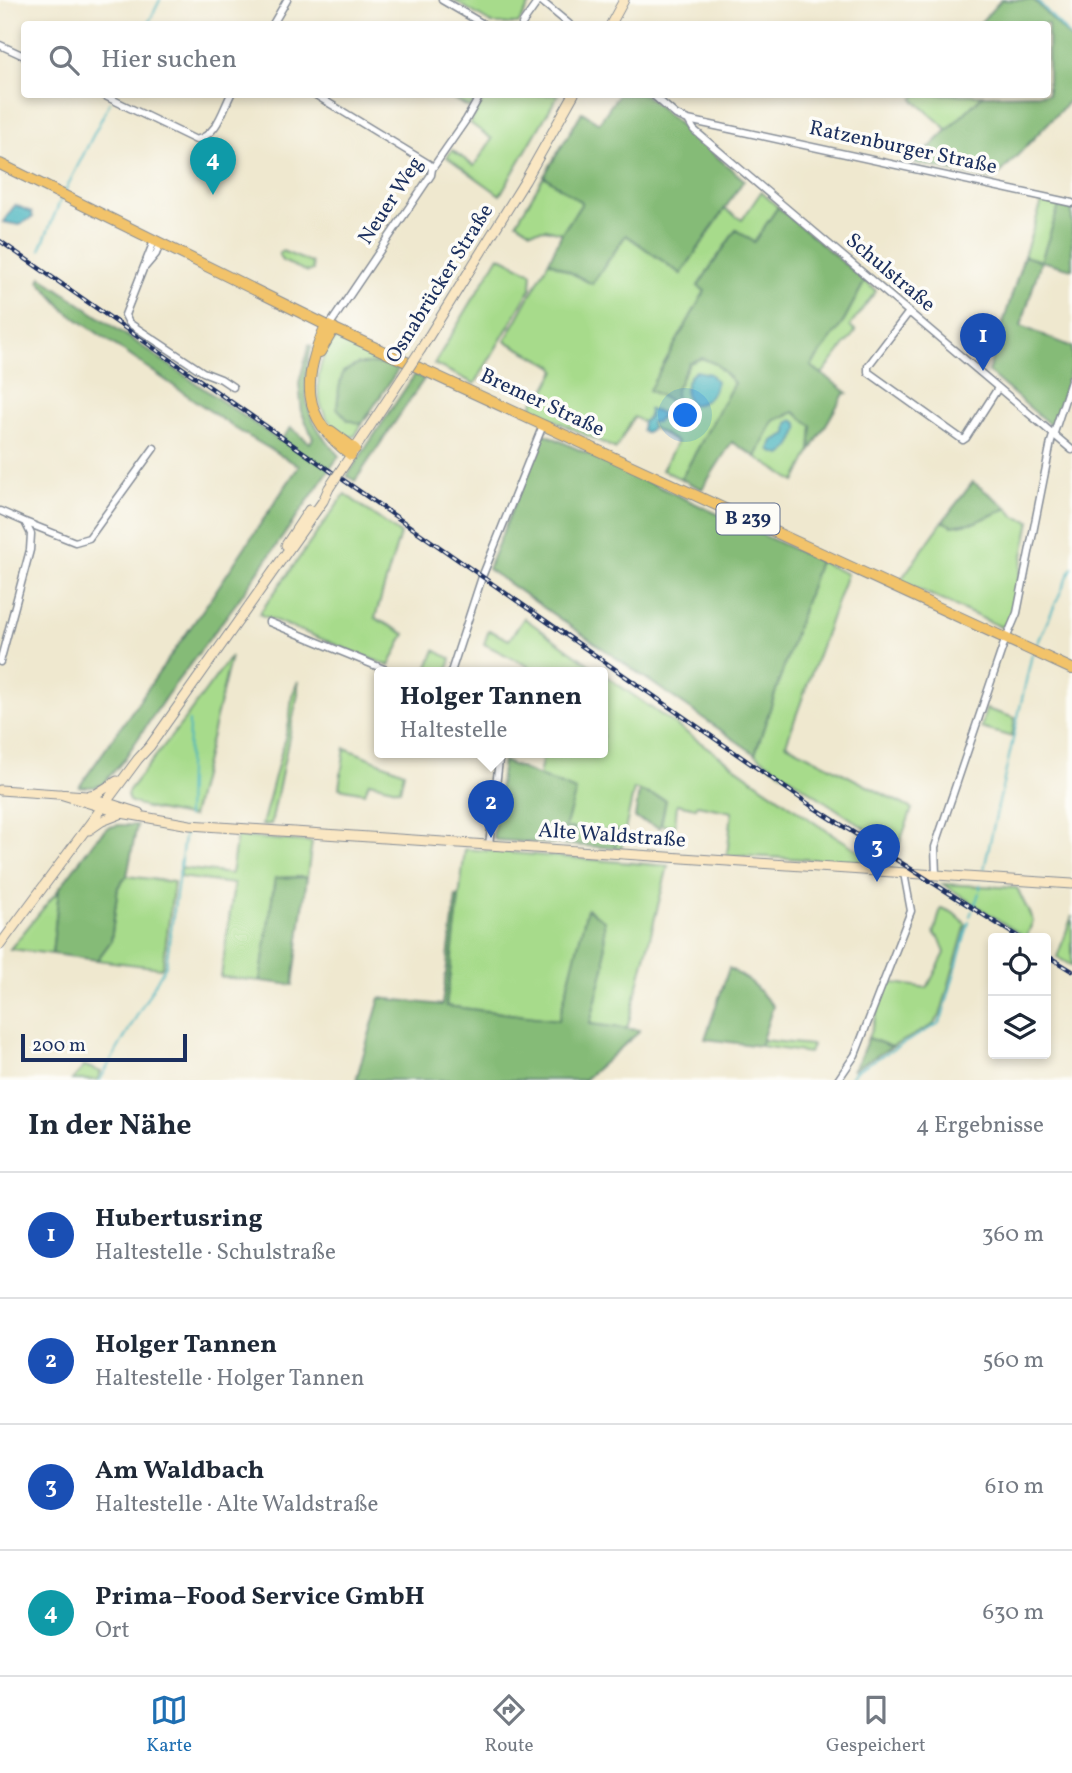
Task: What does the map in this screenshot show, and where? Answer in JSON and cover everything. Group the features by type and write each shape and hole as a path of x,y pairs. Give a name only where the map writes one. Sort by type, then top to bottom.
{"main road":[{"path":"613,21 624,0"},
{"name":"Osnabrücker Straße","path":"0,945 138,759 145,743 318,498 329,488 421,349 512,202 572,98"},
{"name":"Bremer Straße","path":"0,164 329,326 1072,669"},
{"path":"329,326 313,368 315,400 323,421 350,456"},
{"path":"91,823 91,811 85,799 127,773"},
{"path":"82,836 123,810 118,798 118,786"},
{"name":"Alte Waldstraße","path":"0,790 60,794 186,824 1072,884"}],"street":[{"path":"275,21 287,0"},
{"path":"442,0 478,21"},
{"path":"524,21 540,0 565,21"},
{"path":"0,45 21,55"},
{"path":"108,98 196,140 207,137 214,129 229,98"},
{"path":"321,98 429,164 432,169"},
{"name":"Neuer Weg","path":"329,326 431,175 432,169 479,98"},
{"name":"Ratzenburger Straße","path":"657,98 676,115 688,120 1072,203"},
{"name":"Schulstraße","path":"688,120 694,130 1072,450"},
{"path":"157,243 156,254 144,268 126,308 125,315 129,323 204,372 233,387"},
{"path":"909,312 868,366 868,372 962,440 966,439 998,388"},
{"path":"936,875 935,848 1006,638 1017,614 1054,434 1072,378"},
{"path":"453,667 482,577 543,424"},
{"path":"0,511 75,542 89,538 153,448"},
{"path":"0,662 30,550 31,534 25,522"},
{"path":"269,622 379,667"},
{"path":"489,845 499,758"},
{"path":"838,1080 855,1055 911,911 904,873"}],"green space":[{"path":"453,0 532,0 520,21 488,21"},
{"path":"1001,0 1034,0 1072,40 1072,98 994,180 914,163 980,98 1051,98 1051,21 982,21"},
{"path":"451,98 476,98 470,108"},
{"path":"484,98 556,98 500,195 447,157 452,150 474,166 492,139 470,123"},
{"path":"616,98 649,98 744,180 681,274 626,235 592,284 549,261 562,233 582,203 544,176 582,112 599,123"},
{"path":"914,98 980,98 948,130"},
{"path":"544,176 582,203 562,233 546,229 531,231 517,222"},
{"path":"761,192 778,207 754,242 735,231 698,286 705,291 650,389 676,389 689,363 702,358 716,364 734,383 681,479 662,470 677,442 634,417 616,449 530,409 538,394 542,396 556,370 505,341 549,261 592,284 626,235 681,274 725,209 742,220"},
{"path":"1042,202 1059,206 1041,261 1024,256"},
{"path":"1059,206 1072,208 1072,269 1041,261"},
{"path":"778,207 865,281 842,324 811,366 848,393 844,394 810,452 812,426 794,412 773,421 756,457 732,442 702,489 681,479 734,383 716,364 702,358 689,363 676,389 676,404 649,390 705,291 698,286 736,230 754,242"},
{"path":"282,251 312,263 313,270 308,272 282,261 279,255"},
{"path":"499,256 532,273 531,288 475,384 434,364"},
{"path":"1024,256 1041,261 1021,326 1072,347 1072,365 1054,424 1050,425 988,372"},
{"path":"41,277 280,441 291,428 310,443 313,438 302,413 299,383 309,345 312,346 306,379 308,405 318,429 339,456 237,602 167,695 123,761 103,784 95,787 79,787 299,466 236,429 67,312 39,281"},
{"path":"865,281 876,291 850,326 856,331 822,374 811,366 842,324"},
{"path":"341,339 391,364 358,364 348,420 362,424 355,436 349,437 328,419 318,394 318,380 326,352 333,340"},
{"path":"358,364 391,364 399,368 362,424 348,420 337,408 343,372"},
{"path":"415,374 424,379 355,481 347,476"},
{"path":"794,412 812,426 810,452 795,482 756,457 773,421"},
{"path":"543,433 819,561 755,754 488,569"},
{"path":"973,482 1008,508 976,522 952,526 943,521"},
{"path":"345,494 400,534 375,618 405,634 389,666 259,614"},
{"path":"1008,508 1015,517 1030,521 1010,621 1001,627 900,581 943,521 952,526 976,522"},
{"path":"819,561 847,574 786,744 912,809 897,850 755,754"},
{"path":"524,618 593,667 528,667 484,644 489,630 509,640"},
{"path":"435,650 451,659 449,667 428,667"},
{"path":"231,656 192,817 147,808 129,801 129,790"},
{"path":"608,678 818,825 879,863 727,855 732,812 677,804 675,826 661,825 666,800 634,789 621,849 615,848 618,831 565,828 539,775 543,758 608,758"},
{"path":"298,681 298,694 271,824 262,825 289,723 292,696"},
{"path":"986,709 1015,718 1012,737 981,728"},
{"path":"345,748 404,772 400,790 369,782 365,793 339,788"},
{"path":"503,761 576,791 565,828 619,831 615,848 496,840 493,837"},
{"path":"639,791 666,800 660,828 635,818"},
{"path":"137,825 127,876 118,887 111,941 97,960 52,954 59,889 95,840 107,828"},
{"path":"237,834 241,837 312,842 307,877 275,878 260,981 221,977 234,884 179,877 181,868 231,874"},
{"path":"465,849 668,866 627,1029 590,1024 605,964 604,921 588,909 559,1020 446,1006"},
{"path":"127,876 174,882 161,968 97,960 111,941 118,887"},
{"path":"307,877 293,985 260,981 275,878"},
{"path":"943,884 1017,888 1033,921 1028,933 1018,933"},
{"path":"59,889 52,954 10,949"},
{"path":"456,896 459,897 446,1006 559,1020 587,909 604,920 605,964 590,1024 639,1030 638,1033 584,1080 356,1080 380,998 442,1005"},
{"path":"941,908 952,912 966,924 940,1016 933,1025 892,1047 868,1038 888,982 927,988 945,953 940,939 934,934"},
{"path":"1072,916 1072,966 1057,957"},
{"path":"729,968 751,982 773,1006 760,1046 705,1039"},
{"path":"868,1038 892,1047 852,1070 859,1060"},
{"path":"762,1040 812,1045 809,1053 760,1046"},
{"path":"85,1066 101,1072 97,1080 72,1080"}],"water":[{"path":"15,205 31,212 33,217 19,225 3,222"},
{"path":"696,371 710,374 716,381 708,398 691,404 686,395 686,386"},
{"path":"649,410 663,413 657,422 651,422 651,429 645,433 642,430 643,422 649,417"},
{"path":"793,420 798,424 796,437 781,455 772,452 770,449 773,441 787,434 788,423"}],"waterway":[{"path":"150,21 160,0"},
{"path":"1037,0 1072,39"},
{"path":"65,191 110,102"},
{"path":"40,250 61,199"},
{"path":"1035,649 1072,567"},
{"path":"984,869 1032,654"},
{"path":"187,817 189,721"},
{"path":"100,1080 166,965 185,831"},
{"path":"974,907 979,893"},
{"path":"970,916 972,911"},
{"path":"848,1080 857,1070 938,1024 969,922"}],"railway":[{"path":"0,241 813,807 1012,933"},
{"path":"1051,958 1072,971"}],"place":[{"name":"Prima–Food Service GmbH","path":"213,195"},
{"name":"Hubertusring","path":"983,371"},
{"name":"Holger Tannen","path":"491,838"},
{"name":"Am Waldbach","path":"877,882"}]}
